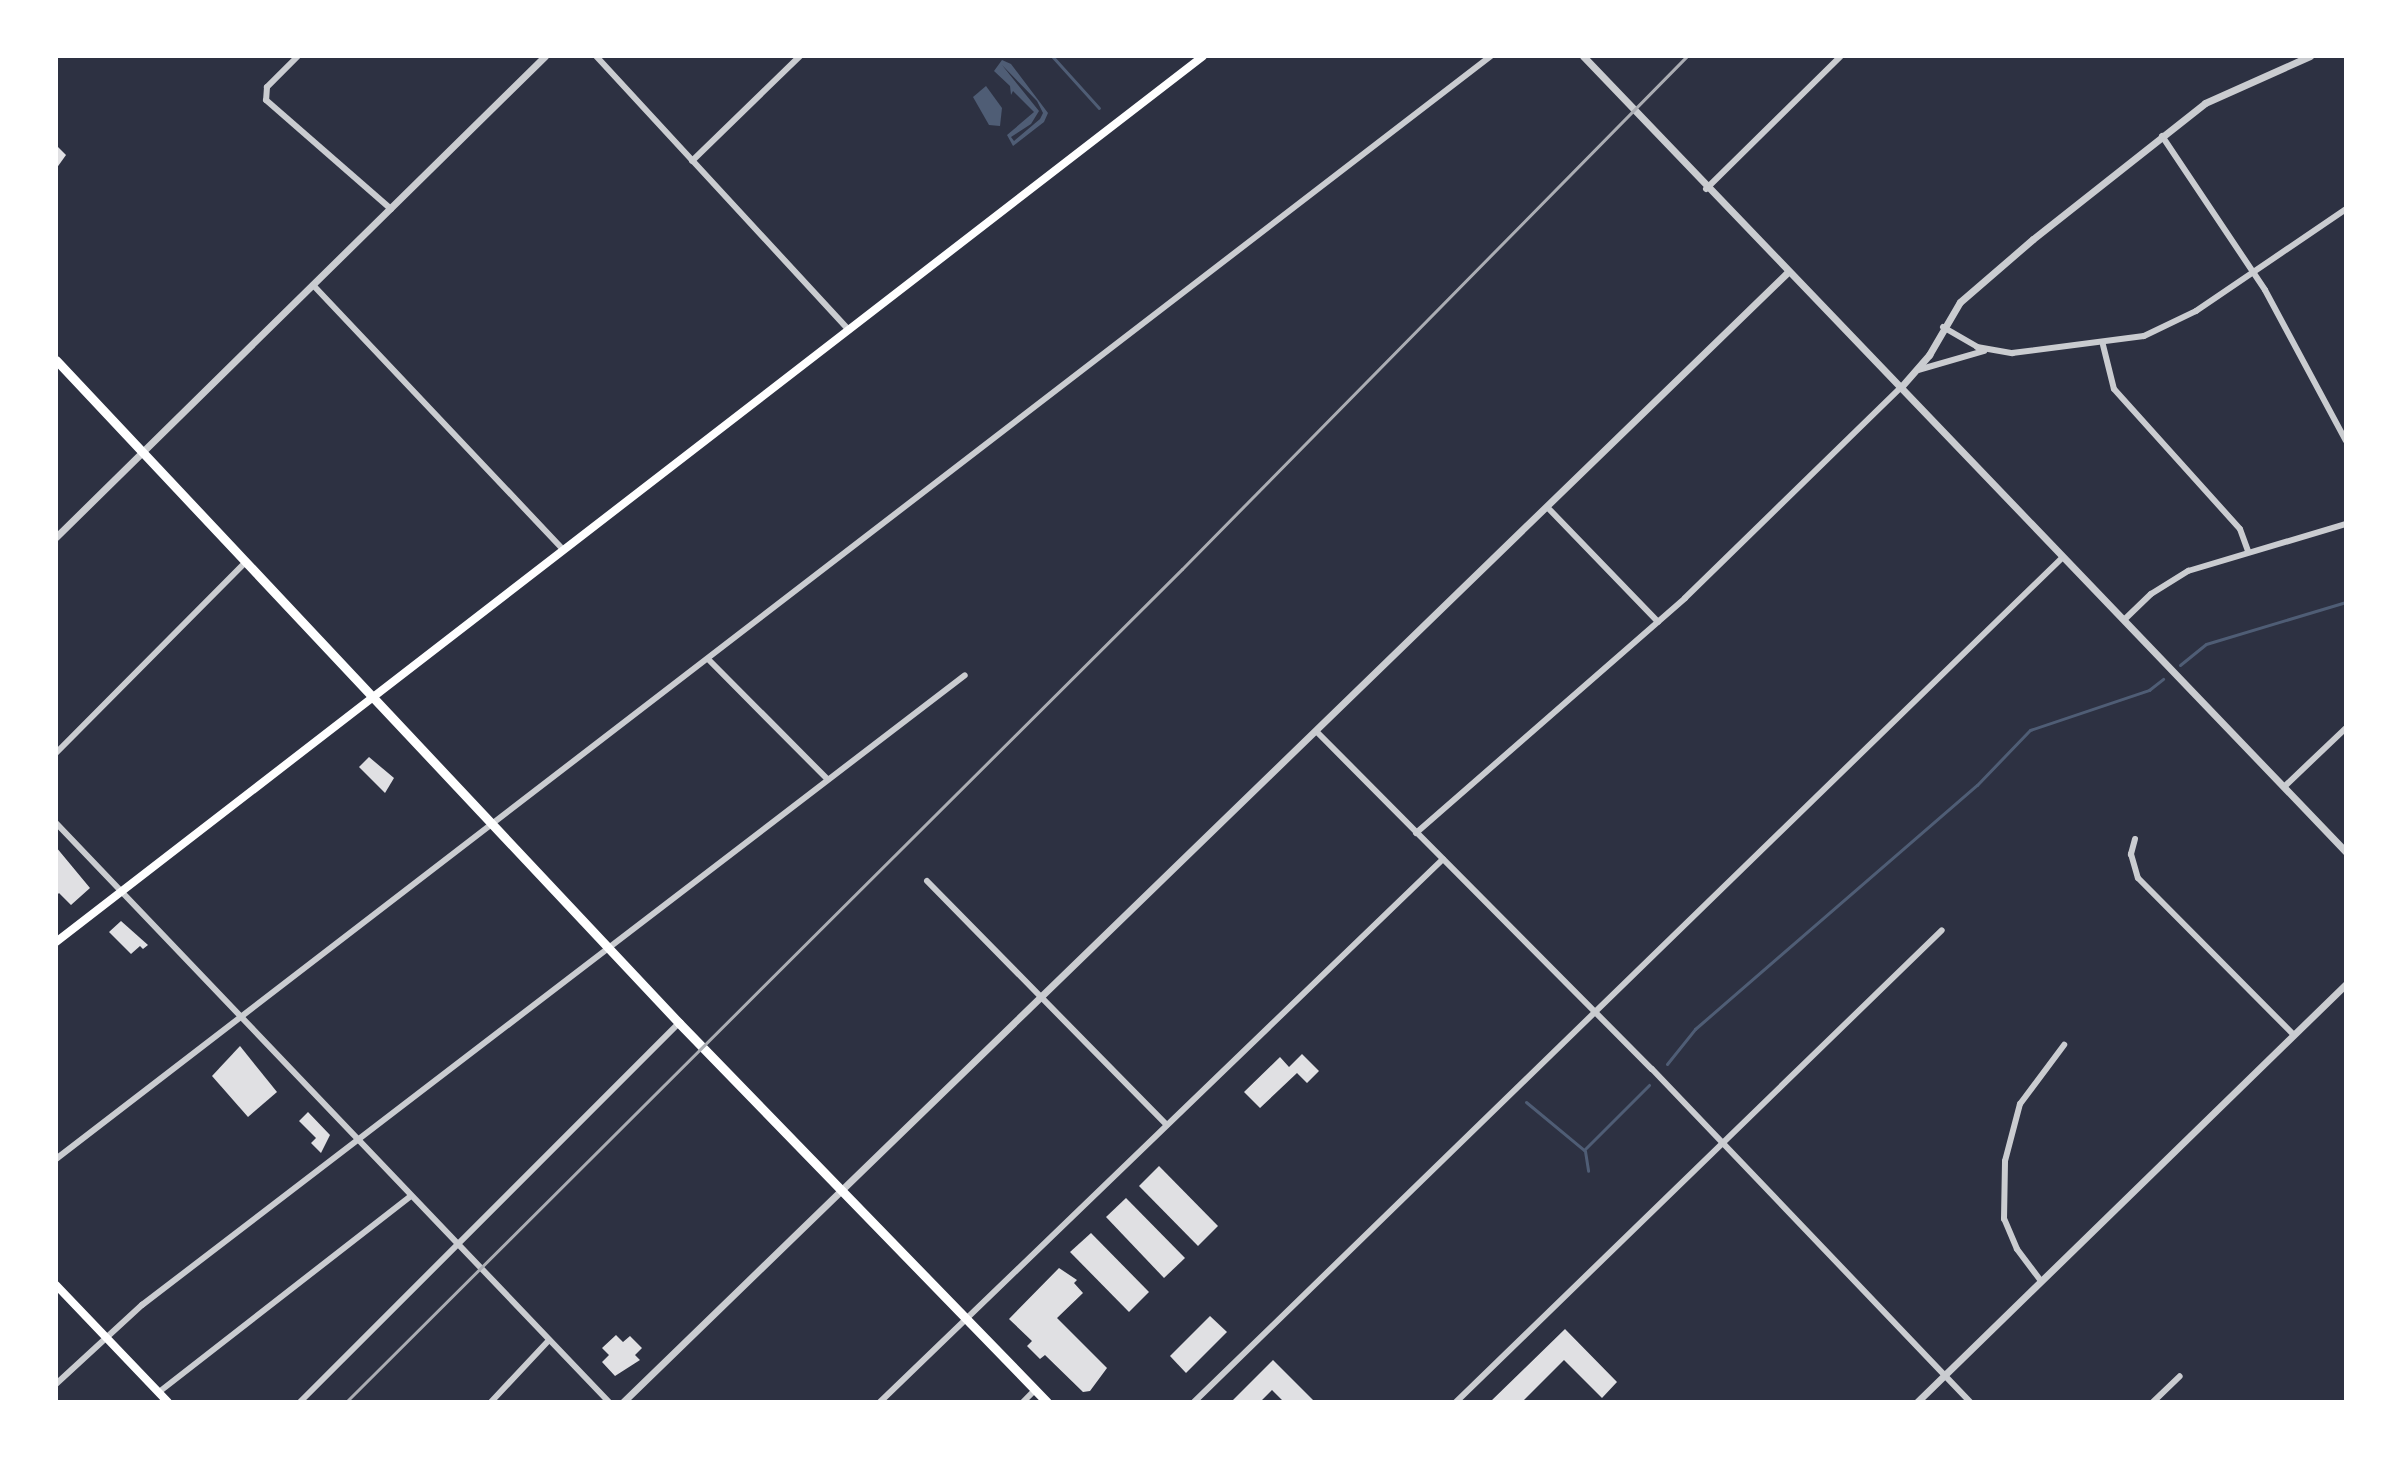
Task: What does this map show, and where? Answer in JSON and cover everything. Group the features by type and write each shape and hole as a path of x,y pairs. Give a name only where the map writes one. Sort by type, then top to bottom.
{"main road":[{"path":"56,942 1203,56"},
{"path":"56,360 679,1023 1047,1402"},
{"path":"56,1285 168,1402"}],"street":[{"path":"298,56 267,87 266,100 391,209"},
{"path":"56,537 545,56"},
{"path":"596,56 849,330"},
{"path":"692,161 800,56"},
{"path":"56,1159 1491,56"},
{"path":"1583,56 1706,189 2125,619 2346,852"},
{"path":"1706,189 1841,56"},
{"path":"1416,833 1658,622 1901,387 1973,290 2162,136 2239,83 2310,56"},
{"path":"2162,136 2252,271 2346,441"},
{"path":"1916,370 1987,350 2103,345 2164,328 2346,209"},
{"path":"623,1402 1040,996 1549,509 1787,273"},
{"path":"313,285 564,550"},
{"path":"1943,327 1987,350"},
{"path":"2103,345 2114,389 2240,529 2248,551"},
{"path":"1549,509 1658,622"},
{"path":"2125,619 2151,594 2188,571 2346,524"},
{"path":"1194,1402 2063,557"},
{"path":"56,753 246,562"},
{"path":"709,660 827,779"},
{"path":"56,1384 106,1337 965,675"},
{"path":"2285,786 2346,728"},
{"path":"1317,732 1721,1143 1970,1402"},
{"path":"56,823 609,1402"},
{"path":"2135,839 2131,854 2138,878 2294,1035"},
{"path":"880,1402 1443,859"},
{"path":"927,881 1167,1125"},
{"path":"1456,1402 1942,930"},
{"path":"1917,1402 2346,984"},
{"path":"300,1402 679,1023"},
{"path":"2041,1281 2017,1249 2004,1219 2005,1161 2020,1104 2064,1045"},
{"path":"159,1392 411,1196"},
{"path":"491,1402 549,1340"},
{"path":"2153,1402 2180,1376"},
{"path":"1023,1402 1035,1390"}],"water":[{"path":"1002,60 1011,64 1048,113 1044,122 1013,146 1007,135 1034,112 1013,91 1011,95 1010,86 994,71","holes":["1002,65 1037,101 1043,113 1040,119 1014,141 1011,137 1031,124 1039,111"]},
{"path":"986,86 1002,108 1000,126 989,125 973,97"}],"building":[{"path":"56,145 66,155 56,169"},
{"path":"369,757 394,778 385,793 359,767"},
{"path":"56,847 90,888 71,905 59,893 56,896"},
{"path":"121,921 148,945 143,949 140,946 131,954 109,932"},
{"path":"240,1046 277,1092 248,1117 212,1076"},
{"path":"1302,1054 1319,1071 1307,1083 1297,1073 1260,1108 1244,1092 1280,1057 1289,1067"},
{"path":"308,1112 330,1135 321,1153 311,1143 316,1138 299,1121"},
{"path":"1159,1166 1218,1226 1198,1246 1139,1186"},
{"path":"1126,1198 1185,1258 1164,1278 1106,1217"},
{"path":"1091,1233 1149,1292 1129,1312 1070,1252"},
{"path":"1059,1268 1077,1280 1074,1283 1083,1293 1057,1318 1107,1368 1090,1391 1083,1392 1045,1355 1040,1359 1027,1346 1032,1341 1009,1319"},
{"path":"1210,1316 1227,1332 1186,1373 1170,1356"},
{"path":"1565,1329 1617,1382 1602,1398 1564,1360 1522,1402 1490,1402"},
{"path":"616,1335 623,1342 630,1336 642,1348 635,1355 640,1360 615,1376 602,1362 609,1355 602,1348"},
{"path":"1273,1360 1315,1402 1284,1402 1272,1390 1260,1402 1231,1402"}],"waterway":[{"path":"1052,56 1099,108"},
{"path":"2180,665 2206,644 2346,602"},
{"path":"1667,1064 1695,1029 1977,785 2030,730 2149,690 2163,679"},
{"path":"1526,1102 1584,1150 1649,1085"},
{"path":"1585,1151 1588,1171"}],"railway":[{"path":"346,1402 1182,569 1687,56"}]}
